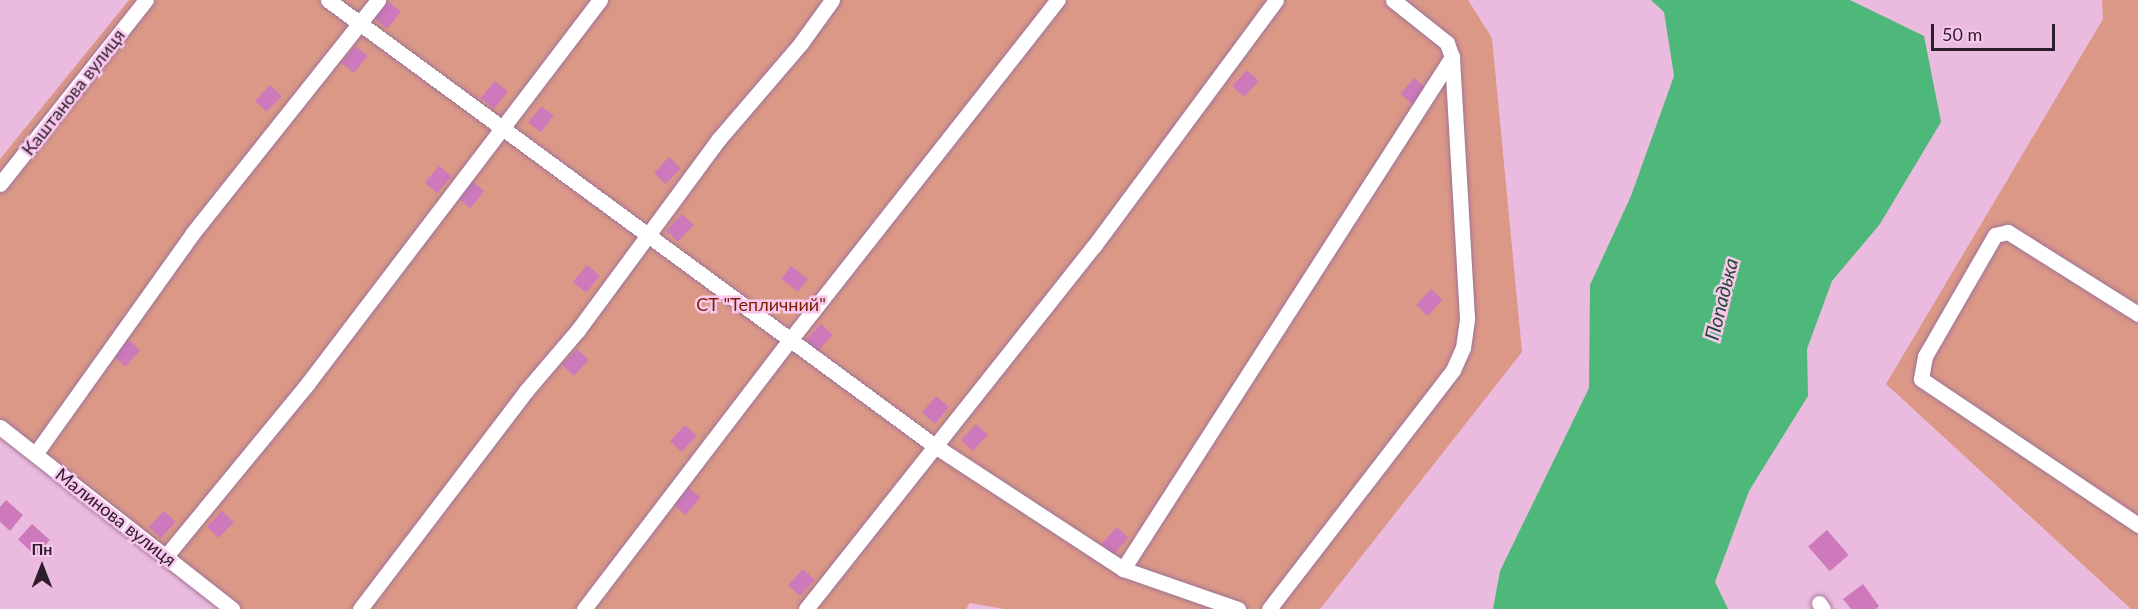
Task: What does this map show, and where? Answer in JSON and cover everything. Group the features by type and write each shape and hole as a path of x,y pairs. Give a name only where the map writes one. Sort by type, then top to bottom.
{"street":[{"name":"Каштанова вулиця","path":"0,184 146,0"},
{"path":"328,0 935,446 1123,569 1238,609"},
{"path":"36,453 192,234 378,0"},
{"path":"166,556 308,383 600,0"},
{"path":"360,609 526,391 578,330 718,140 801,43 832,0"},
{"path":"584,609 790,340 1058,0"},
{"path":"806,609 1094,246 1276,0"},
{"path":"1269,609 1453,370 1463,348 1467,318 1452,57 1447,43 1393,0"},
{"path":"1123,569 1452,57"},
{"path":"2138,314 2008,232 1995,235 1925,356 1921,379 2138,525"},
{"name":"Малинова вулиця","path":"0,427 232,609"}],"green space":[{"name":"СТ \"Тепличний\"","path":"129,0 1468,0 1492,38 1522,352 1320,609 1004,609 970,603 966,609 226,609 0,432 0,159"},
{"path":"2102,0 2138,0 2138,609 2131,609 1886,384 2103,19"}],"water":[{"name":"Попадька","path":"1651,0 1850,0 1924,36 1941,122 1880,224 1832,281 1807,349 1808,396 1749,491 1715,582 1728,609 1493,609 1500,571 1589,388 1590,285 1631,196 1674,76 1664,12"}],"building":[{"path":"388,1 401,12 387,29 374,18"},
{"path":"355,46 368,56 354,73 341,63"},
{"path":"1247,70 1259,81 1244,97 1232,86"},
{"path":"1414,78 1426,88 1413,104 1401,94"},
{"path":"495,81 508,92 494,109 481,98"},
{"path":"270,85 282,96 267,112 255,101"},
{"path":"541,106 554,116 541,132 528,123"},
{"path":"669,157 681,168 666,184 654,173"},
{"path":"439,166 451,176 437,193 425,183"},
{"path":"472,181 484,191 470,208 458,198"},
{"path":"682,214 694,225 678,242 666,231"},
{"path":"587,265 600,276 586,293 573,282"},
{"path":"791,266 808,279 798,291 781,279"},
{"path":"1431,289 1443,300 1428,316 1416,305"},
{"path":"821,324 833,335 818,351 806,340"},
{"path":"127,339 140,350 126,367 113,356"},
{"path":"577,349 589,360 574,376 562,365"},
{"path":"936,396 949,407 935,424 922,413"},
{"path":"976,424 988,435 973,451 961,440"},
{"path":"685,425 697,436 682,452 670,441"},
{"path":"688,487 700,497 685,515 673,505"},
{"path":"6,500 23,515 10,531 0,522 0,507"},
{"path":"164,511 176,522 161,538 149,527"},
{"path":"222,511 234,522 219,538 207,527"},
{"path":"32,524 50,540 36,556 18,540"},
{"path":"1117,527 1129,538 1113,555 1101,544"},
{"path":"1827,530 1849,555 1830,571 1808,546"},
{"path":"803,569 815,580 800,596 788,585"},
{"path":"1863,584 1879,606 1876,609 1851,609 1843,599"}]}
